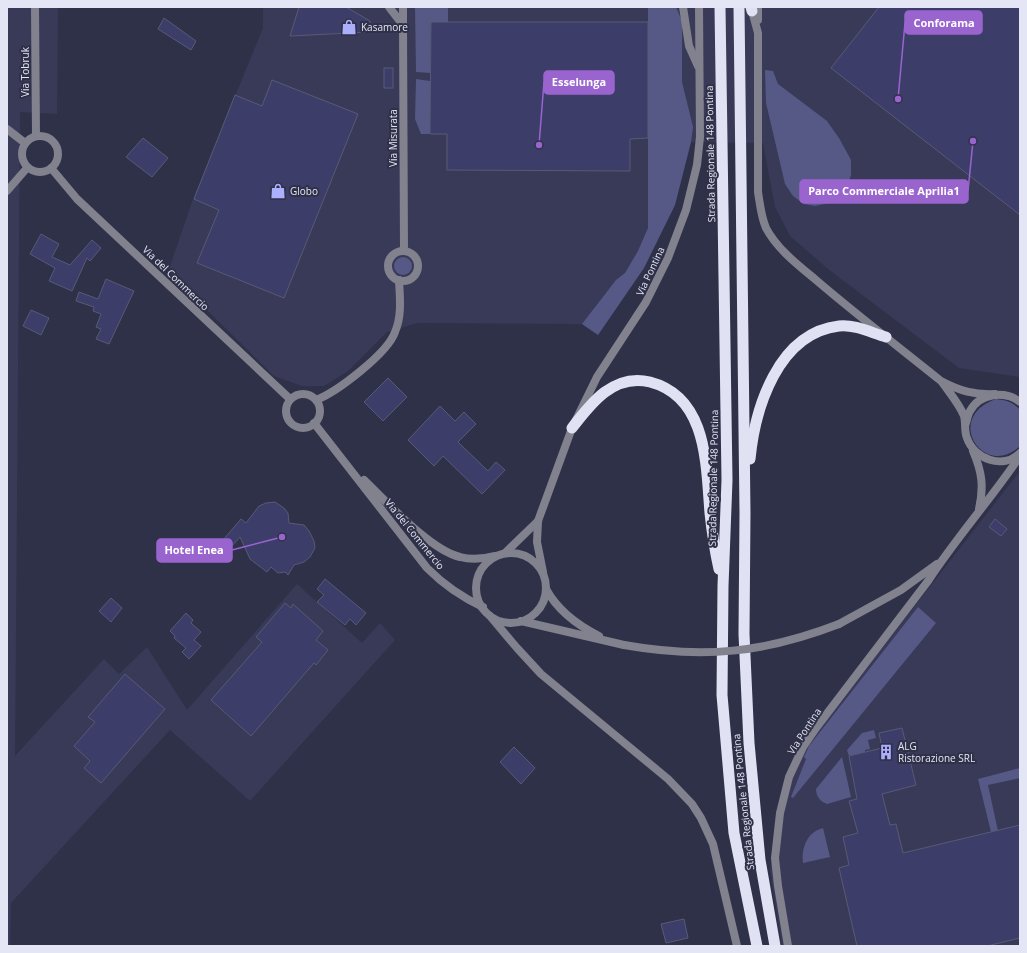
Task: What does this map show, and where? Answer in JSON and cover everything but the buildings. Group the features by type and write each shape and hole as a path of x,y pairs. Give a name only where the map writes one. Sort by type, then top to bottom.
{"highway":[{"name":"Strada Regionale 148 Pontina","path":"720,7 727,480 723,586 722,695 734,825 757,946"},
{"name":"Strada Regionale 148 Pontina","path":"739,7 745,513 744,634 749,743 760,860 775,946"},
{"path":"745,513 751,452 756,421 766,392 787,356 803,340 820,331 839,326 860,329 886,337"},
{"path":"572,428 591,402 612,387 625,382 641,380 653,383 666,389 680,400 698,427 704,445 714,541 723,586"}],"street":[{"name":"Via Tobruk","path":"35,7 36,136"},
{"path":"389,7 403,26"},
{"name":"Via Misurata","path":"403,7 404,251"},
{"path":"683,7 689,46 698,66"},
{"name":"Via Pontina","path":"542,572 537,542 538,520 572,428 597,377 646,302 668,258 681,224 694,180 699,151 699,7"},
{"path":"754,8 758,33 758,192 761,213 766,227 784,252 801,267 941,381 959,390 978,395 995,394 1020,396"},
{"path":"7,129 25,143"},
{"path":"36,136 47,137 56,146 58,156 51,168 39,172 28,168 22,157 22,150 25,143 36,136"},
{"path":"7,191 28,168"},
{"name":"Via del Commercio","path":"51,168 77,199 290,399"},
{"path":"399,251 413,254 416,258 418,267 414,276 409,279 399,280 391,275 388,266 391,257 399,251"},
{"path":"316,400 336,390 381,352 393,338 400,311 399,280"},
{"path":"941,381 964,416 966,437 982,470 982,486 978,512"},
{"path":"302,394 308,394 316,400 319,405 320,414 314,423 306,428 300,428 290,422 285,411 290,399 302,394"},
{"path":"965,426 970,410 980,399 995,394"},
{"path":"1007,395 1020,402"},
{"name":"Via del Commercio","path":"314,423 427,568 452,590 482,607"},
{"path":"972,448 980,456 996,461 1005,461 1020,453"},
{"path":"521,621 624,645 660,651 696,653 732,652 774,646 806,637 839,624 901,590 941,560 1001,484 1020,456"},
{"name":"Via del Commercio","path":"344,460 393,508 443,550 464,558 478,559 500,555"},
{"name":"Via Pontina","path":"500,555 538,520"},
{"path":"624,645 605,638 576,623 557,606 546,589 542,572 530,558 517,553 500,555 489,561 479,574 476,588 482,607 541,674 668,779 692,804 701,818 712,844 737,946"},
{"name":"Via Pontina","path":"788,946 775,858 782,803 794,766 816,728 928,582 941,560"},
{"path":"490,616 500,621 511,623 531,617 539,609 544,600 546,589"}],"shaded area":[{"path":"7,7 58,7 57,114 20,112 15,756 104,659 119,674 147,647 187,710 297,584 362,643 380,623 395,640 250,801 170,730 11,903 10,946 7,946"},
{"path":"263,7 1020,7 1020,377 959,368 828,269 790,236 775,207 763,143 691,142 675,205 644,268 598,335 582,324 417,323 387,332 348,371 324,386 302,386 274,376 168,272 193,199 263,28"},
{"path":"415,7 448,7 448,22 431,22 430,73 416,72"},
{"path":"648,7 676,7 682,21 682,82 693,127 691,142 675,205 644,268 598,335 582,324 616,280 625,273 638,251 648,228"},
{"path":"765,70 773,71 778,84 827,121 839,138 851,160 851,175 847,187 838,199 829,203 815,206 804,204 793,196 785,184 766,103"},
{"path":"416,79 430,81 430,134 421,134 415,119"},
{"path":"399,257 407,257 412,262 410,273 407,275 399,275 394,270 394,262"},
{"path":"996,399 1009,402 1020,410 1020,446 1007,455 994,456 983,451 975,442 971,431 972,419 980,408"},
{"path":"1020,471 1020,946 782,946 770,869 790,785 804,748"},
{"path":"918,607 936,623 793,798 791,797 806,759 804,757 809,746"},
{"path":"874,730 876,738 868,740 870,749 865,750 865,753 849,756 847,750 862,733"},
{"path":"842,757 851,797 827,804 819,799 816,789"},
{"path":"1020,768 1020,778 988,785 998,831 991,832 978,779"},
{"path":"823,828 830,857 803,863 803,852 806,841 813,833"}],"place":[{"name":"Kasamore","path":"349,27"},
{"name":"Conforama","path":"898,99"},
{"name":"Parco Commerciale Aprilia1","path":"973,141"},
{"name":"Esselunga","path":"539,145"},
{"name":"Globo","path":"278,191"},
{"name":"Hotel Enea","path":"282,537"},
{"name":"ALG Ristorazione SRL","path":"886,752"}]}
